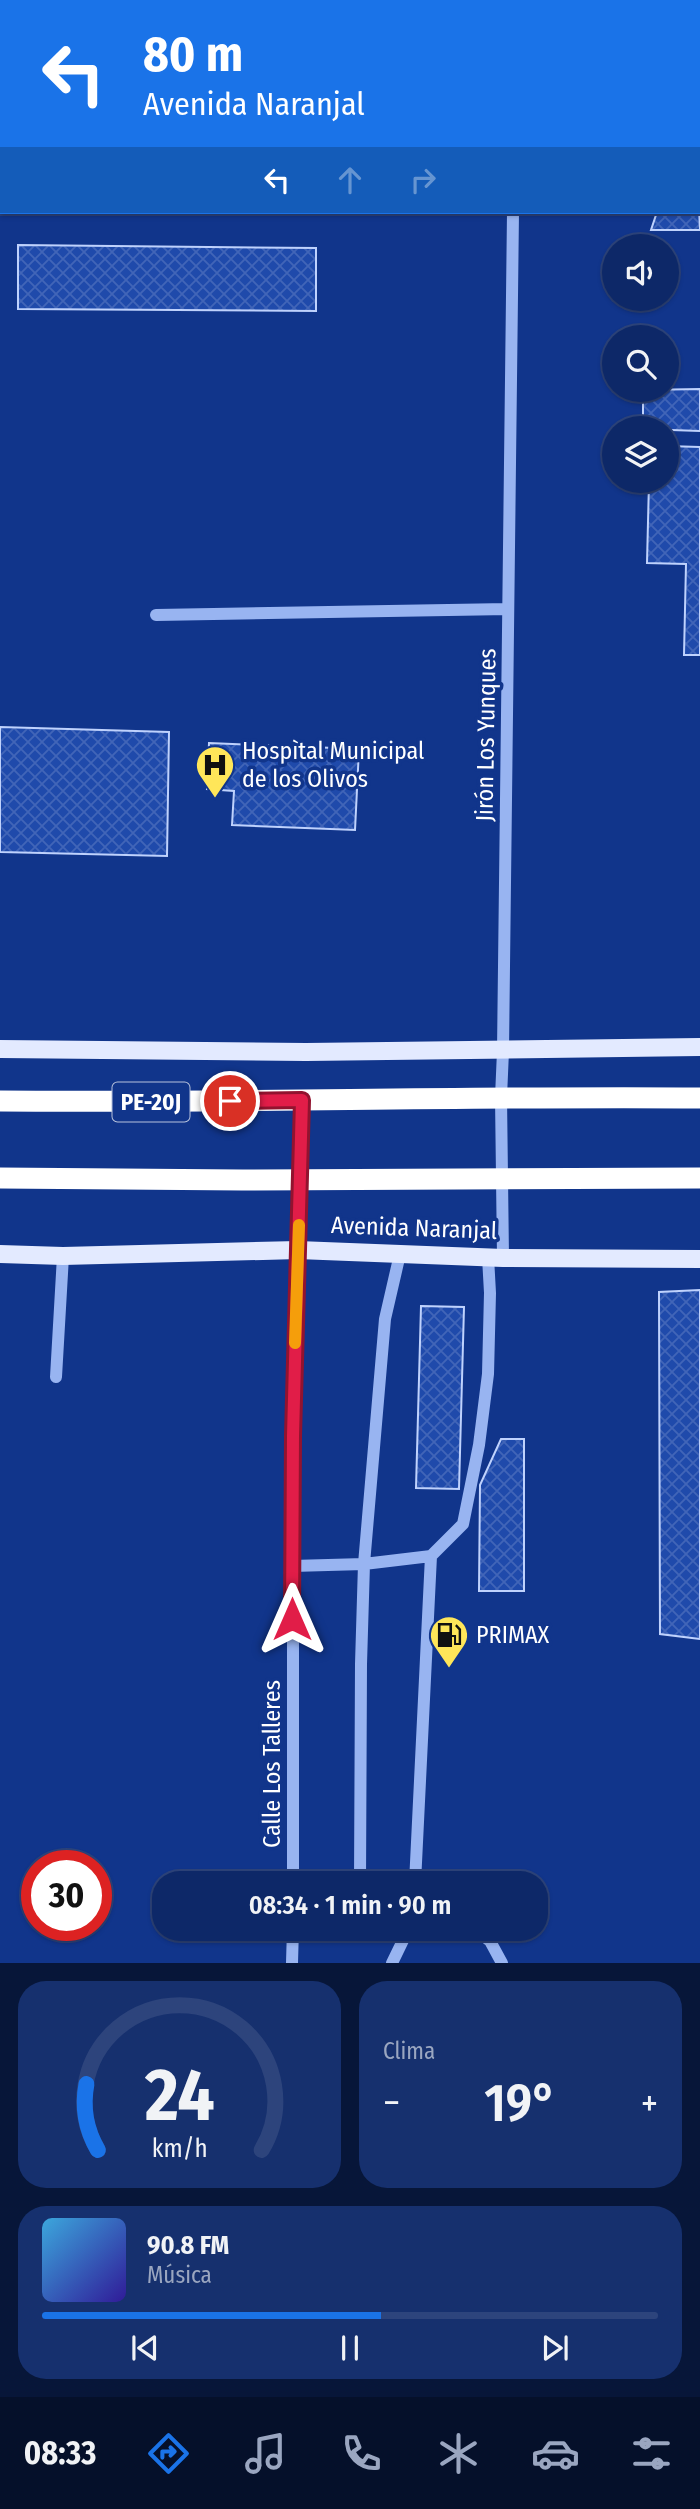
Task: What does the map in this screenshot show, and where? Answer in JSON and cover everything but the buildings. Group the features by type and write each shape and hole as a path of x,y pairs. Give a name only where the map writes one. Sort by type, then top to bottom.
{"highway":[{"name":"PE-20J","path":"0,1101 700,1098"},
{"name":"Avenida Naranjal","path":"0,1178 700,1178"}],"main road":[{"path":"0,1049 503,1051 700,1047"},
{"name":"Avenida Naranjal","path":"0,1254 63,1256 298,1250 496,1258 700,1259"}],"street":[{"name":"Jirón Los Yunques","path":"431,1556 463,1524 479,1445 488,1374 490,1293 496,1258 502,1178 513,214"},
{"path":"156,615 508,610"},
{"name":"Calle Los Talleres","path":"293,1871 293,1436 302,1100"},
{"path":"360,1871 364,1564 385,1319 400,1254"},
{"path":"56,1377 63,1256"},
{"path":"292,1566 364,1564 431,1556 416,1871"},
{"path":"292,1963 293,1941"},
{"path":"391,1963 402,1941"},
{"path":"490,1941 502,1963"}],"slow traffic":[{"path":"295,1343 299,1225"}],"place":[{"name":"Hospìtal Municipal de los Olivos","path":"215,799"},
{"name":"PRIMAX","path":"449,1669"}],"route":[{"path":"230,1101 302,1100 293,1436 292,1619"}]}
